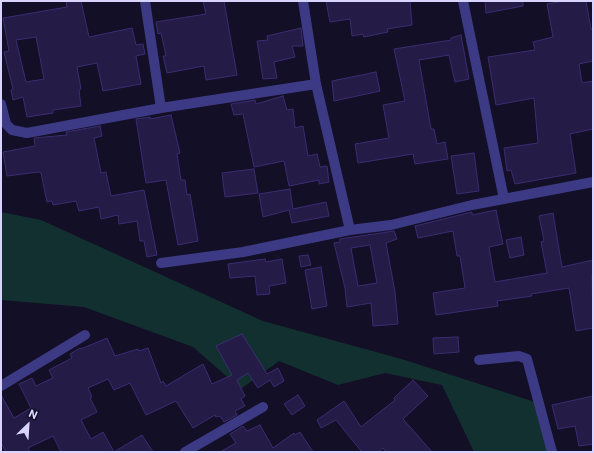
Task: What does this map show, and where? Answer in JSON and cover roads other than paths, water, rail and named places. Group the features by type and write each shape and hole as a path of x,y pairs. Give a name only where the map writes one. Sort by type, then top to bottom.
{"street":[{"path":"145,1 161,108"},
{"path":"303,1 316,84 350,230"},
{"path":"463,1 504,199"},
{"path":"1,104 6,124 12,130 27,133 161,108 316,84"},
{"path":"161,263 243,252 350,230 391,225 504,199 593,182"},
{"path":"1,386 84,334"},
{"path":"479,360 519,356 527,359 552,452"},
{"path":"185,452 263,407"}]}
